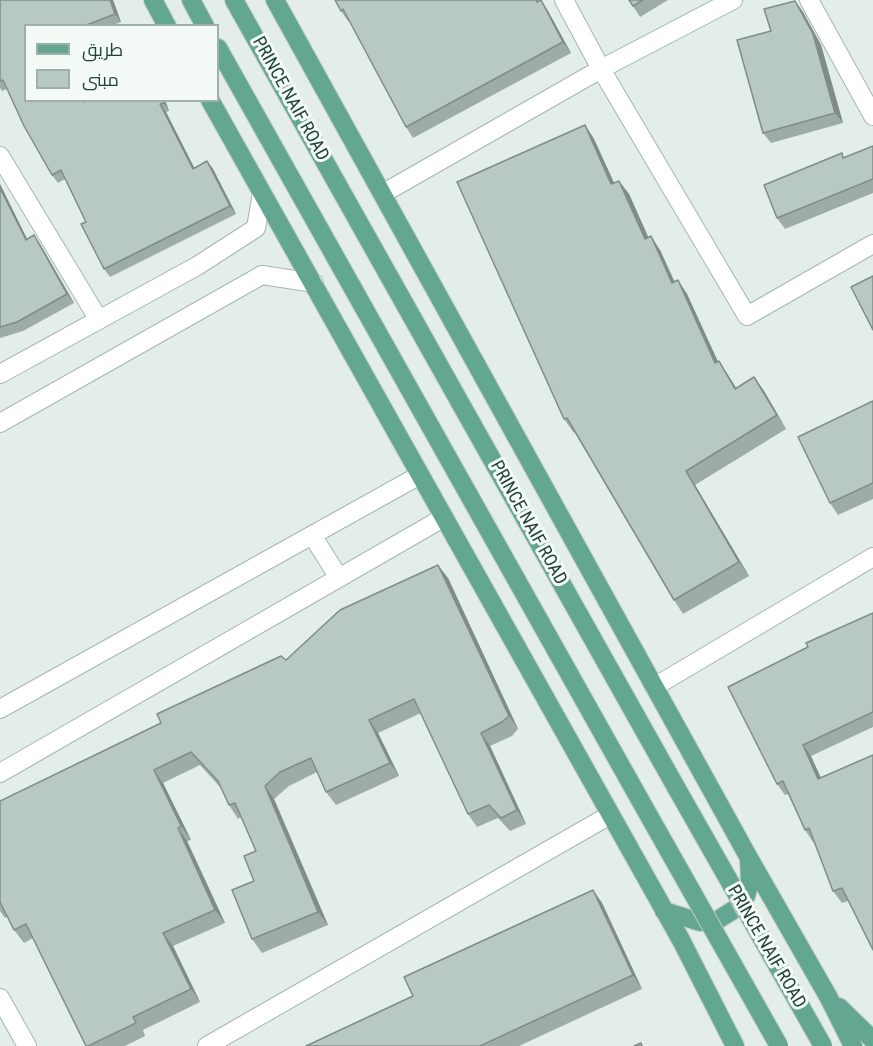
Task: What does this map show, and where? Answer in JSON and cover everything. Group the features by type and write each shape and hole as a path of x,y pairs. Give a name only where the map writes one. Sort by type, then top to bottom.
{"main road":[{"path":"153,0 166,24"},
{"path":"191,0 204,24"},
{"name":"PRINCE NAIF ROAD","path":"234,0 823,1046"},
{"name":"PRINCE NAIF ROAD","path":"274,0 749,858 829,998"},
{"name":"PRINCE NAIF ROAD","path":"219,50 779,1046"},
{"path":"211,102 664,911 734,1042"},
{"path":"664,911 700,922 716,921 735,909 746,896 750,882 749,858"},
{"path":"829,998 873,1040"},
{"path":"829,998 853,1046"}],"street":[{"path":"564,0 601,69 747,316 873,244"},
{"path":"382,194 601,69 733,0"},
{"path":"809,0 873,116"},
{"path":"0,156 99,320"},
{"path":"0,374 197,266 256,228 262,193"},
{"path":"0,423 262,275 314,283"},
{"path":"0,709 420,476"},
{"path":"0,773 443,518"},
{"path":"312,535 339,578"},
{"path":"654,687 873,557"},
{"path":"207,1046 610,815"},
{"path":"0,998 27,1046"}],"building":[{"path":"0,0 110,0 115,14 89,24 24,24 24,102 164,102 160,104 193,169 207,161 230,206 104,269 81,224 86,222 61,170 52,175 24,126 3,80 0,81"},
{"path":"335,0 536,0 537,2 541,0 563,42 406,127 343,9 341,11"},
{"path":"629,0 643,0 633,6"},
{"path":"795,1 813,34 835,113 763,133 737,40 771,31 764,9"},
{"path":"585,125 611,184 619,181 645,239 651,236 672,283 678,280 715,363 719,361 735,389 754,377 777,415 686,471 739,562 674,600 567,418 564,419 457,182"},
{"path":"873,146 873,179 777,218 764,185 842,153 843,158"},
{"path":"0,188 26,240 34,235 67,294 17,322 0,327"},
{"path":"873,276 873,330 851,287"},
{"path":"873,401 873,483 830,503 798,437"},
{"path":"438,565 509,716 481,733 517,810 501,818 489,805 468,814 414,699 369,720 390,763 326,792 311,758 280,772 265,786 318,912 252,939 232,890 254,881 244,856 256,851 235,803 229,805 218,781 191,752 154,770 181,826 178,828 215,910 163,933 191,989 133,1017 136,1023 86,1046 26,924 14,930 0,902 0,801 161,723 157,714 281,656 286,660 340,610"},
{"path":"873,613 873,712 803,745 818,779 873,755 873,950 842,888 833,891 809,828 805,830 783,781 777,784 728,687 808,647 806,643"},
{"path":"593,890 633,975 480,1046 306,1046 413,996 404,977"}]}
